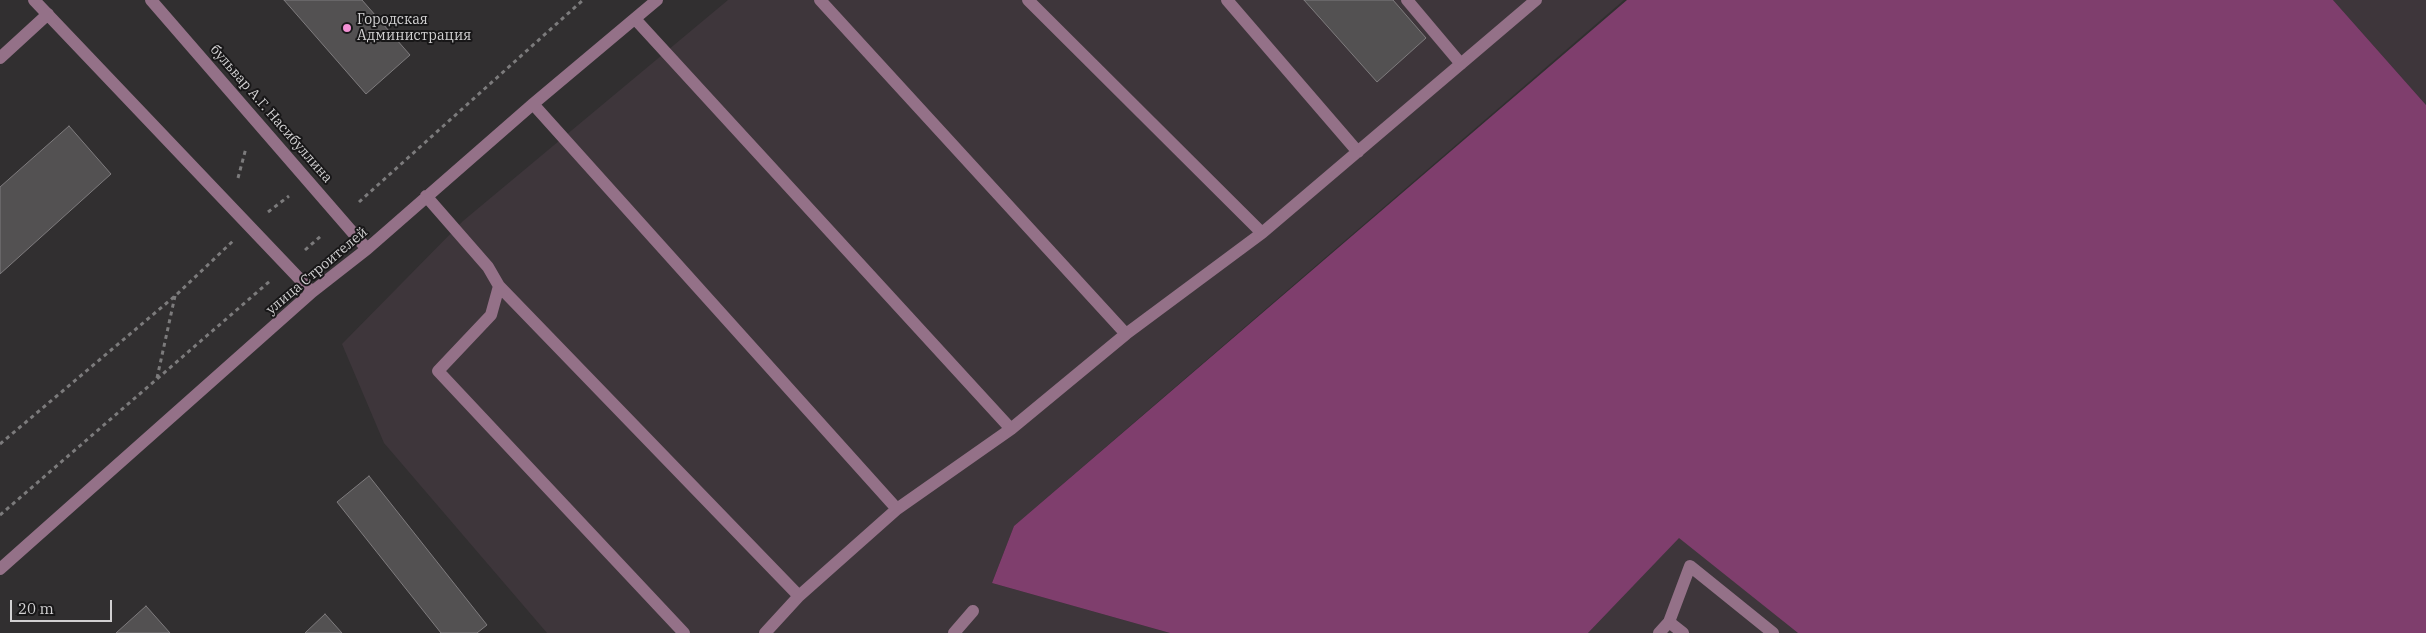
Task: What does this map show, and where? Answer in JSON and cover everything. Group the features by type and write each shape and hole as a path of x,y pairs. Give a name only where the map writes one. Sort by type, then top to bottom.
{"street":[{"path":"34,0 312,292"},
{"name":"бульвар А.Г. Насибуллина","path":"151,0 310,181 367,249"},
{"name":"улица Строителей","path":"0,569 312,292 367,249 532,104 658,0"},
{"path":"820,0 1126,334"},
{"path":"1028,0 1262,233"},
{"path":"1227,0 1358,152"},
{"path":"1408,0 1461,64"},
{"path":"765,633 799,596 897,509 1011,429 1126,334 1262,233 1536,0"},
{"path":"0,58 48,14"},
{"path":"636,20 1011,429"},
{"path":"532,104 897,509"},
{"path":"426,196 488,267 499,286 799,596"},
{"path":"499,286 491,315 438,371 684,633"},
{"path":"1659,633 1669,622 1690,566 1773,633"},
{"path":"954,633 973,611"},
{"path":"1669,622 1683,633"}],"path":[{"path":"229,206 255,118"},
{"path":"0,444 175,296 249,226 310,181"},
{"path":"156,379 175,296"}],"shaded area":[{"path":"728,0 1624,0 1014,526 992,583 1170,633 547,633 384,443 342,344 463,221"},
{"path":"1627,0 2333,0 2426,105 2426,633 1798,633 1679,538 1588,633 1170,633 992,583 1014,526"},
{"path":"2333,0 2426,0 2426,105"},
{"path":"1679,537 1798,633 1588,633"}],"building":[{"name":"Городская Администрация","path":"284,0 362,0 410,55 366,94"},
{"path":"1304,0 1393,0 1426,38 1377,82"},
{"path":"69,126 111,174 0,274 0,187"},
{"path":"369,476 487,625 477,633 441,633 337,502"},
{"path":"146,606 170,633 116,633"},
{"path":"325,614 342,633 305,633"}],"place":[{"name":"Городская Администрация","path":"347,28"}]}
